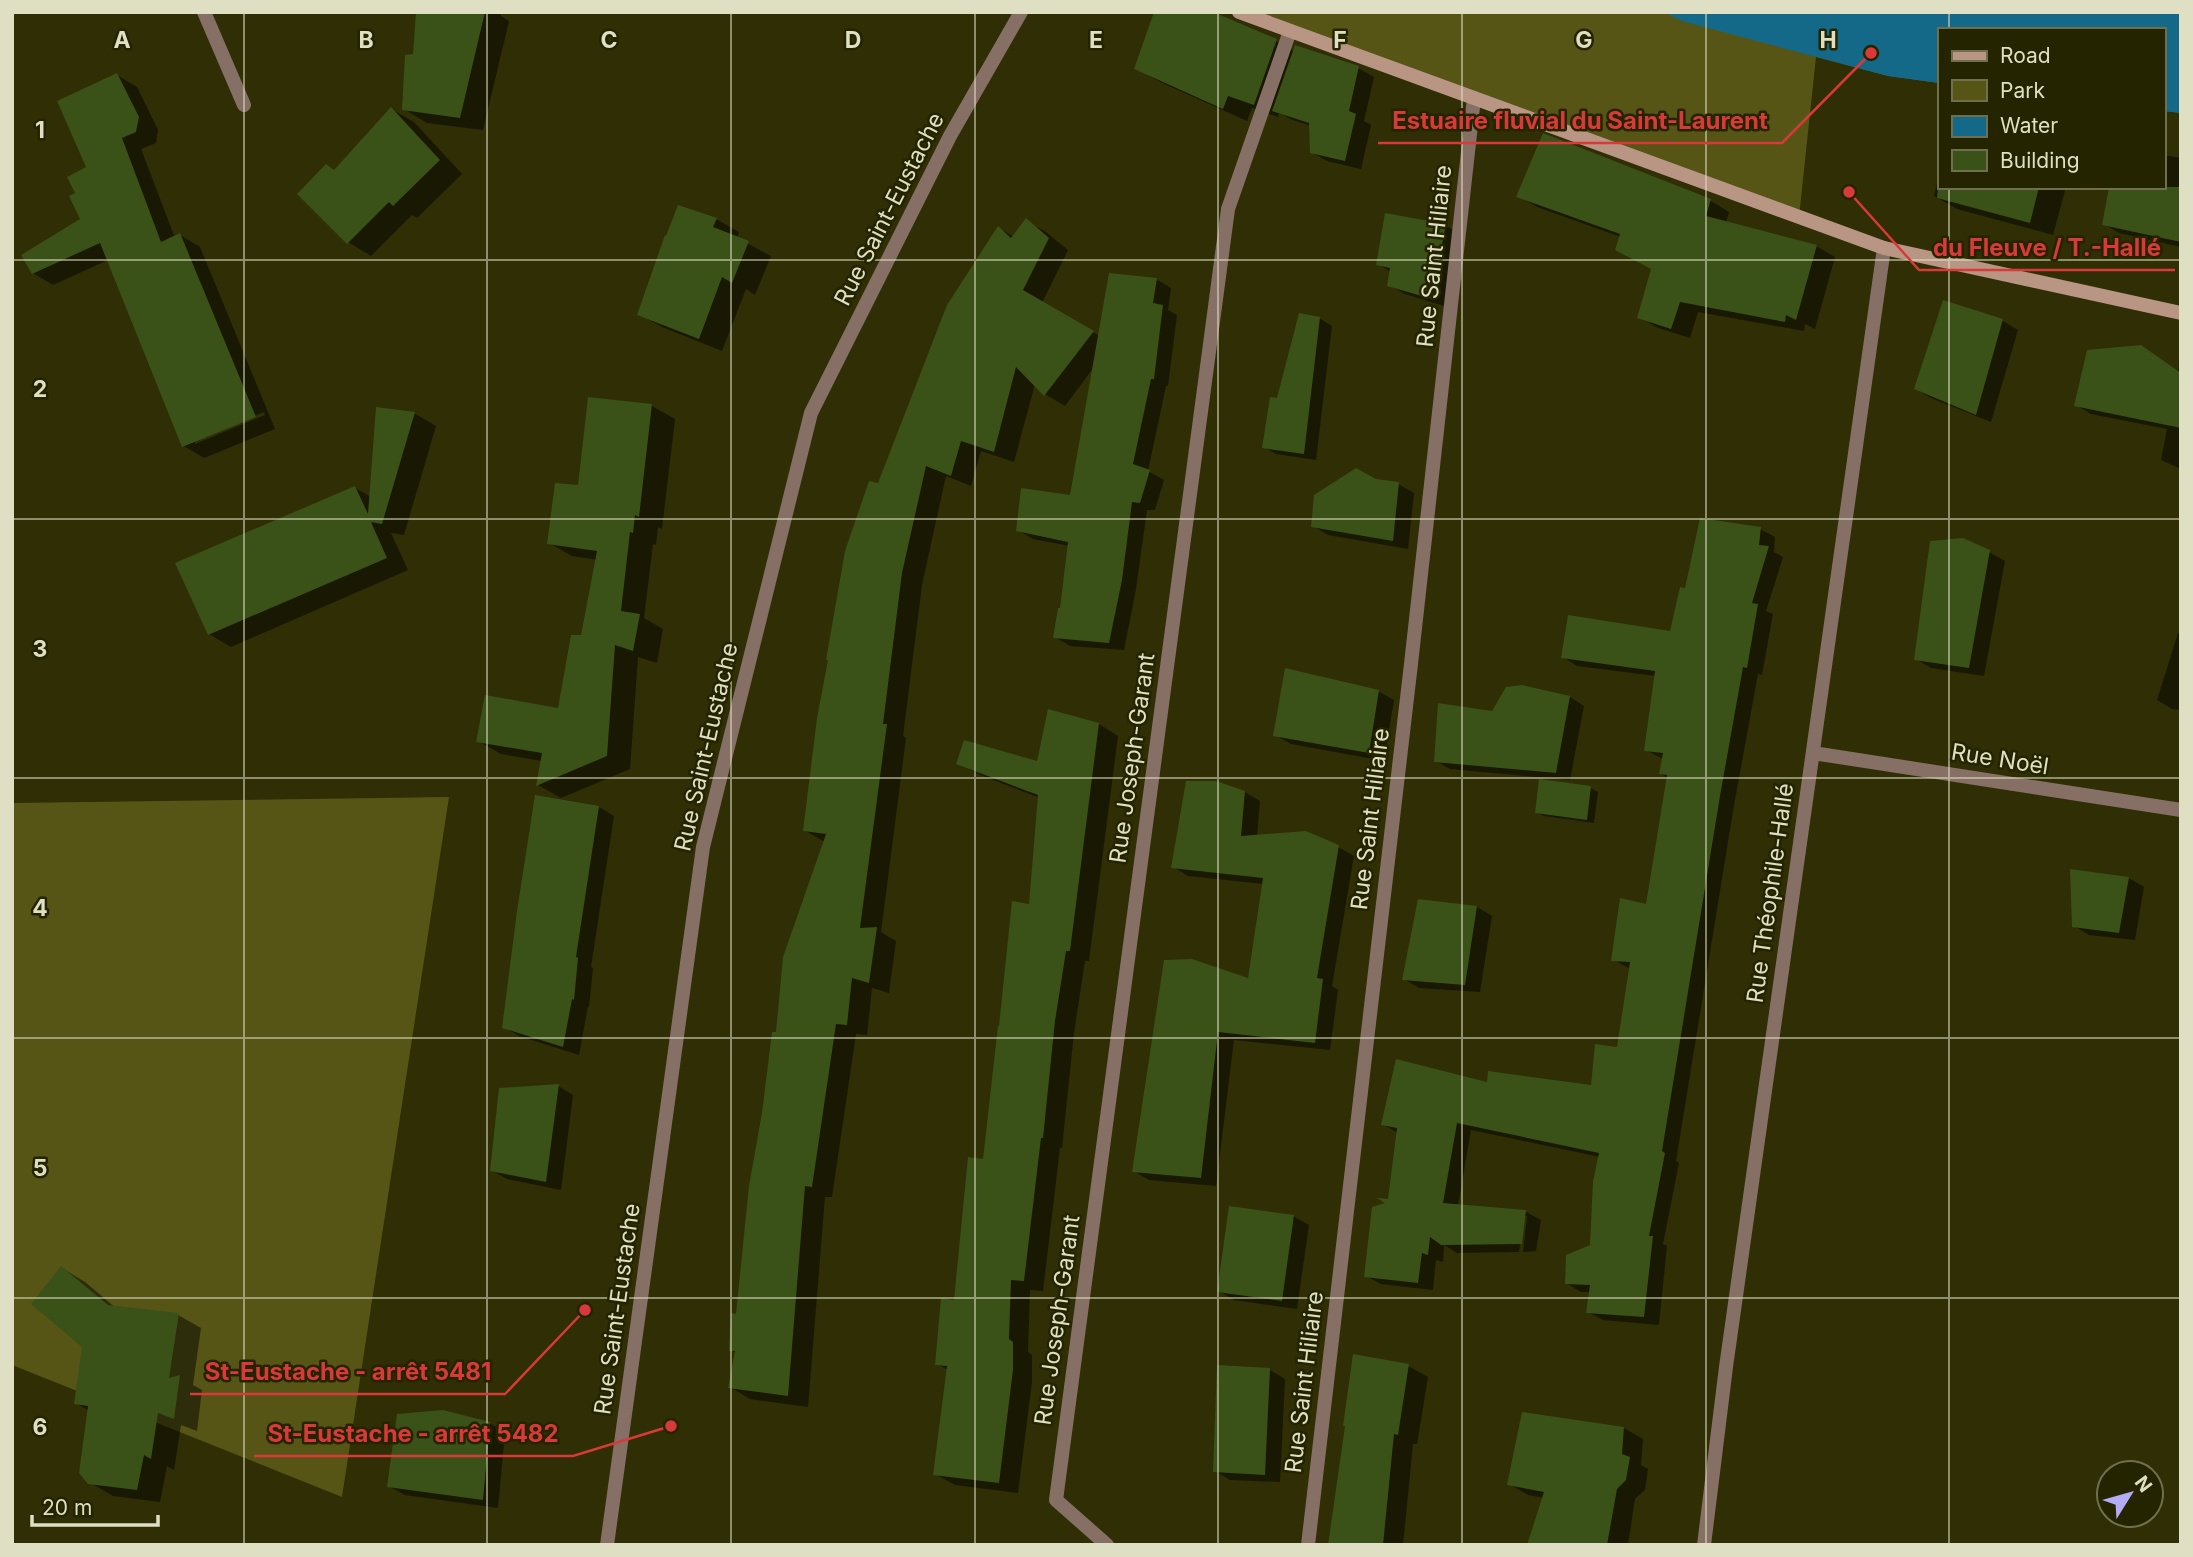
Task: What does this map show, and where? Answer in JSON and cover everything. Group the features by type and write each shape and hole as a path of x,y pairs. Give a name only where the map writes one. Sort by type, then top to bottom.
{"street":[{"path":"204,12 244,105"},
{"name":"Rue Saint-Eustache","path":"607,1545 703,847 811,413 950,136 1021,12"},
{"path":"1239,12 1884,248 2181,313"},
{"name":"Rue Joseph-Garant","path":"1107,1545 1056,1500 1228,209 1290,31"},
{"name":"Rue Saint Hiliaire","path":"1308,1545 1474,98"},
{"name":"Rue Théophile-Hallé","path":"1704,1545 1726,1367 1884,248"},
{"name":"Rue Noël","path":"1813,753 2181,810"}],"green space":[{"path":"1239,12 2181,12 2181,113 2165,111 2165,28 1938,28 1938,83 1888,76 1816,57 1799,217"},
{"path":"449,797 342,1497 12,1365 12,803"}],"water":[{"path":"1664,12 2181,12 2181,113 2165,111 2165,28 1938,28 1938,83 1888,76 1682,21"}],"building":[{"path":"416,12 485,12 460,118 402,110 405,55 413,54"},
{"path":"1154,12 1213,12 1277,39 1254,105 1228,96 1223,109 1134,69"},
{"path":"1295,45 1359,66 1349,111 1356,114 1345,161 1310,153 1309,123 1272,111"},
{"path":"117,73 139,117 136,132 122,138 161,242 180,233 256,417 182,447 100,243 32,274 21,255 80,219 69,196 75,193 67,177 86,167 57,101"},
{"path":"391,107 440,160 393,206 389,202 347,244 297,194 326,164 334,170"},
{"path":"1543,133 1711,199 1706,216 1817,245 1796,320 1786,315 1785,322 1680,302 1671,329 1637,318 1651,269 1615,250 1620,234 1516,197"},
{"path":"1938,187 2038,189 2030,223 1937,198"},
{"path":"2181,187 2181,242 2102,225 2109,189"},
{"path":"678,205 717,218 713,227 749,241 732,283 722,277 699,339 637,315"},
{"path":"1385,213 1446,224 1432,299 1387,286 1390,268 1376,265"},
{"path":"1026,218 1049,238 1023,290 1094,331 1044,396 1016,367 994,452 961,441 951,476 926,466 902,573 883,724 887,724 860,928 877,927 869,983 852,978 847,1025 836,1024 812,1187 805,1186 788,1396 728,1388 735,1351 729,1351 731,1313 736,1314 749,1186 772,1032 776,1032 783,957 826,834 803,831 817,718 845,551 869,481 878,483 947,305 998,226 1011,238"},
{"path":"1109,273 1157,278 1153,303 1163,305 1154,379 1151,379 1133,464 1150,470 1140,503 1132,502 1122,580 1109,643 1053,638 1060,608 1068,542 1016,531 1021,488 1070,495"},
{"path":"1943,300 2003,319 1976,415 1914,389"},
{"path":"1299,313 1320,317 1304,454 1262,448 1270,397 1277,398"},
{"path":"2141,345 2181,373 2181,428 2074,406 2087,350"},
{"path":"588,397 652,404 639,517 635,515 633,533 630,532 621,611 640,614 633,651 615,645 607,756 536,786 542,753 476,742 485,695 558,708 571,635 581,635 597,551 547,544 555,483 578,485"},
{"path":"376,407 415,412 382,524 371,522 387,558 208,635 175,563 355,486 368,514"},
{"path":"1356,468 1376,479 1399,482 1393,541 1311,527 1314,495"},
{"path":"1700,518 1761,527 1759,545 1769,546 1752,603 1758,604 1747,668 1743,667 1720,796 1662,1151 1665,1153 1649,1236 1653,1236 1644,1317 1586,1313 1590,1285 1565,1284 1566,1255 1590,1245 1593,1181 1599,1153 1457,1123 1443,1203 1526,1210 1522,1244 1441,1245 1430,1237 1428,1255 1422,1253 1418,1283 1364,1277 1372,1207 1385,1203 1377,1198 1388,1199 1397,1128 1381,1125 1396,1059 1487,1082 1488,1071 1591,1085 1595,1044 1617,1047 1630,962 1611,961 1620,898 1646,904 1667,775 1659,774 1663,753 1644,751 1655,671 1561,658 1568,615 1670,631 1680,587 1685,588"},
{"path":"1963,538 1990,550 1969,668 1914,660 1930,541"},
{"path":"1285,668 1379,690 1369,753 1273,736"},
{"path":"1522,685 1570,696 1556,773 1434,762 1438,703 1492,711 1506,687"},
{"path":"1048,709 1099,723 1070,951 1066,951 1055,1021 1024,1281 1011,1280 1009,1339 1013,1342 1013,1370 999,1483 933,1475 947,1366 935,1365 941,1298 954,1300 968,1157 983,1159 1012,901 1029,904 1038,795 956,764 964,740 1037,761"},
{"path":"1539,779 1591,786 1587,820 1535,813"},
{"path":"1186,781 1216,781 1245,791 1241,836 1306,831 1339,845 1317,978 1323,979 1315,1043 1218,1032 1201,1178 1132,1172 1164,960 1192,959 1248,978 1263,878 1171,868"},
{"path":"535,795 599,806 576,957 574,1000 572,999 563,1047 502,1028"},
{"path":"2070,869 2129,877 2119,933 2072,927"},
{"path":"1418,899 1477,906 1465,985 1402,980"},
{"path":"559,1084 546,1182 490,1171 499,1088"},
{"path":"1229,1206 1294,1215 1282,1301 1217,1292"},
{"path":"61,1266 108,1305 179,1313 169,1378 180,1375 174,1419 158,1413 151,1459 144,1455 137,1490 88,1484 79,1473 88,1406 74,1404 82,1347 31,1304"},
{"path":"1353,1354 1409,1364 1398,1435 1394,1434 1383,1545 1328,1545"},
{"path":"1217,1365 1270,1368 1265,1475 1213,1472"},
{"path":"443,1410 490,1422 483,1500 387,1487 397,1414"},
{"path":"1522,1412 1624,1427 1622,1454 1630,1457 1626,1480 1617,1489 1607,1545 1527,1545 1544,1492 1507,1485"}],"place":[{"name":"Estuaire fluvial du Saint-Laurent","path":"1871,53"},
{"name":"du Fleuve / T.-Hallé","path":"1849,192"},
{"name":"St-Eustache - arrêt 5481","path":"585,1310"},
{"name":"St-Eustache - arrêt 5482","path":"671,1426"}]}
